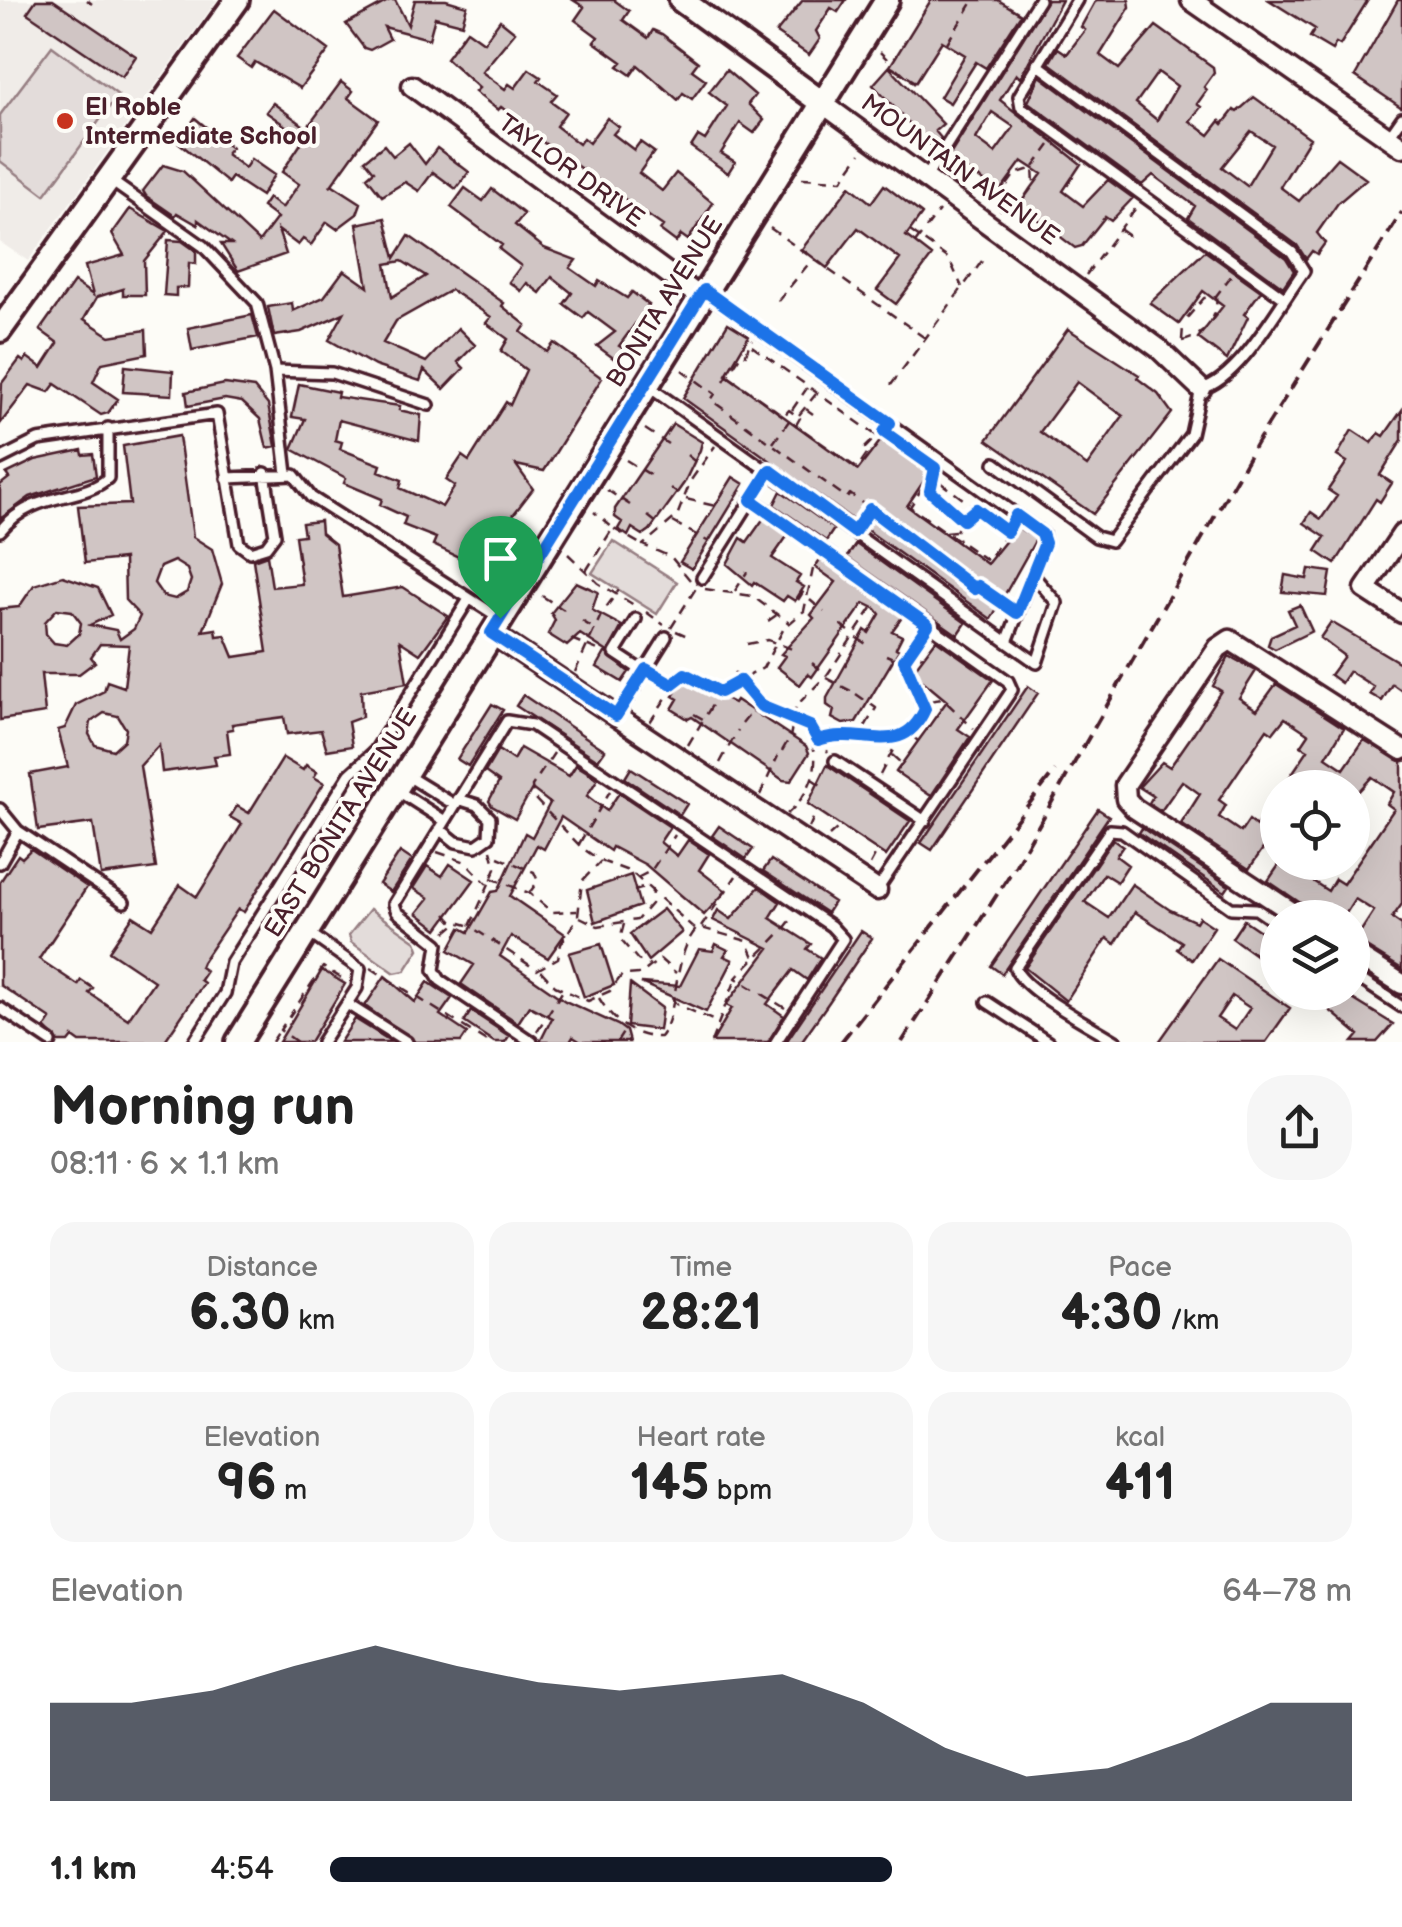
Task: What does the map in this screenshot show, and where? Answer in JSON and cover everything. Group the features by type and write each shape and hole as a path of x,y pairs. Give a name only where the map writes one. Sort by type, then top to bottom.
{"main road":[{"path":"1,326 238,0"},
{"name":"MOUNTAIN AVENUE","path":"681,0 822,104"},
{"name":"BONITA AVENUE","path":"495,626 886,0"},
{"name":"EAST BONITA AVENUE","path":"238,1042 495,626"}],"street":[{"path":"1191,0 1395,142"},
{"name":"TAYLOR DRIVE","path":"412,86 702,294"},
{"name":"MOUNTAIN AVENUE","path":"822,104 1158,348 1201,389"},
{"path":"1402,534 1365,588 1402,613"},
{"path":"495,626 616,716 878,890"},
{"path":"1274,900 1126,799 1125,786 1218,648 1230,640 1402,750"},
{"path":"1370,964 1402,984"}],"lane":[{"path":"926,179 1039,0"},
{"path":"1077,0 1019,96 1021,107 1284,298"},
{"path":"996,463 1096,537 1111,542 1191,434 1201,389 1218,385 1304,271 1292,252 1037,64"},
{"path":"1395,142 1402,118"},
{"path":"109,179 203,246 257,303 275,371 288,474"},
{"path":"702,294 1042,534 1045,543 1006,642"},
{"path":"275,371 332,374 429,405"},
{"path":"645,384 768,468 1036,663 1057,602 1032,574"},
{"path":"0,459 38,440 217,414 239,544 250,552 266,547 275,535 265,473"},
{"path":"0,531 28,507 65,492 98,486 108,478 108,428"},
{"path":"700,582 768,468"},
{"path":"227,478 288,474 303,482 311,497 469,599 495,626"},
{"path":"751,500 1008,681 1012,690 878,890"},
{"path":"194,1042 225,993 231,963 350,774 375,751 469,599"},
{"path":"636,619 614,654 645,671"},
{"path":"616,716 668,633"},
{"path":"531,1041 440,980 434,970 438,944 397,912 394,904 507,721 532,725 802,906 843,939 776,1042"},
{"path":"835,761 925,821"},
{"path":"400,782 456,802 477,805 490,818 488,837 476,846 456,842 400,782"},
{"path":"0,809 18,831 124,902"},
{"path":"1116,1042 1039,992 1018,976 1015,968 1110,830 1122,831 1231,908 1260,912"},
{"path":"0,863 18,831"},
{"path":"307,932 360,970 356,988 322,1042"},
{"path":"1370,986 1402,1007"},
{"path":"987,1002 1048,1042"},
{"path":"346,1004 406,1042"},
{"path":"0,1008 51,1042"}],"path":[{"path":"87,0 92,4"},
{"path":"947,43 974,0"},
{"path":"880,52 892,63"},
{"path":"897,68 915,84"},
{"path":"1007,185 1015,174 1033,168 1058,134"},
{"path":"802,178 842,180 862,152"},
{"path":"1024,198 1034,183 1033,168"},
{"path":"996,216 1004,194"},
{"path":"1082,280 1144,196"},
{"path":"1002,208 1016,203"},
{"path":"915,242 940,210"},
{"path":"770,228 925,338"},
{"path":"1120,229 1132,238"},
{"path":"910,231 949,260 962,288"},
{"path":"778,300 812,260"},
{"path":"891,385 982,261"},
{"path":"1182,341 1196,337 1209,324 1216,296 1238,265"},
{"path":"1187,318 1204,298 1216,296"},
{"path":"1176,349 1182,341 1183,327"},
{"path":"724,381 740,356 745,358 750,333"},
{"path":"750,344 815,395 878,436 865,448 869,450 855,470 796,424 794,414"},
{"path":"682,370 716,394 712,400 772,444 847,498 850,494 975,589 978,586 1017,613"},
{"path":"728,376 784,416 805,408 815,395"},
{"path":"772,444 807,389"},
{"path":"789,396 797,402"},
{"path":"805,408 813,414"},
{"path":"646,429 668,444"},
{"path":"643,545 672,521 700,466 722,436"},
{"path":"768,468 779,448"},
{"path":"687,456 700,466"},
{"path":"626,460 652,476"},
{"path":"930,491 930,476 935,468"},
{"path":"930,476 1007,532"},
{"path":"670,488 684,498 715,506"},
{"path":"608,490 630,505"},
{"path":"963,520 930,491 921,490 909,507 987,562 1016,515"},
{"path":"968,504 970,511"},
{"path":"854,532 870,509"},
{"path":"946,532 956,530 976,509"},
{"path":"594,512 613,528 671,556 682,575 768,604 788,623"},
{"path":"648,516 663,528"},
{"path":"672,521 720,549"},
{"path":"585,572 613,528"},
{"path":"956,530 960,542"},
{"path":"568,554 585,572 668,633 692,638"},
{"path":"686,748 720,692 762,669 788,623 810,600 812,570"},
{"path":"735,592 748,572"},
{"path":"668,633 700,582"},
{"path":"798,600 805,589 811,590"},
{"path":"574,675 594,628 619,590"},
{"path":"782,751 790,737 796,706 826,676 882,592"},
{"path":"542,596 564,610"},
{"path":"810,600 824,612"},
{"path":"768,621 779,614"},
{"path":"582,621 594,628"},
{"path":"841,624 868,645"},
{"path":"904,660 928,625"},
{"path":"571,639 614,654"},
{"path":"747,644 777,642 795,650"},
{"path":"886,655 904,660 924,655"},
{"path":"786,814 806,792 817,754 812,743 840,732 892,741 920,721 923,701 904,660"},
{"path":"812,663 851,691"},
{"path":"762,669 767,674"},
{"path":"645,671 667,682 676,682"},
{"path":"734,672 758,703 810,726 835,761"},
{"path":"648,724 685,674 720,692"},
{"path":"914,686 919,680"},
{"path":"856,694 876,708 863,735"},
{"path":"913,702 944,700 960,720 984,735"},
{"path":"742,724 758,703"},
{"path":"694,714 704,720"},
{"path":"920,721 928,725"},
{"path":"717,769 738,730"},
{"path":"906,733 918,741"},
{"path":"863,735 869,744"},
{"path":"872,786 892,755 892,741"},
{"path":"561,744 532,786 533,798 579,845 652,888 696,930"},
{"path":"892,755 902,764"},
{"path":"759,797 778,756"},
{"path":"811,778 821,785"},
{"path":"579,845 616,782"},
{"path":"808,829 816,812"},
{"path":"638,878 651,871 682,826"},
{"path":"826,840 838,827"},
{"path":"483,841 496,856 534,872 538,881 530,893"},
{"path":"429,846 448,858 466,862 488,885"},
{"path":"870,865 877,852"},
{"path":"470,926 496,856"},
{"path":"541,970 558,958 578,913 582,881 601,861"},
{"path":"599,998 608,1014 626,1028 655,1040 665,1030 678,974 696,930 702,927 742,866"},
{"path":"491,878 530,893 552,912 578,913 598,926 637,920 651,904 652,888"},
{"path":"634,891 640,889 638,878"},
{"path":"711,1042 736,978 754,957 773,946 802,906"},
{"path":"446,914 455,924 470,926 541,970 563,991 588,1001 615,986 622,974 641,974 660,960 678,974"},
{"path":"438,944 455,924"},
{"path":"624,924 620,939 638,960 651,966"},
{"path":"702,927 747,941 754,957"},
{"path":"272,1042 323,967 356,988"},
{"path":"360,970 379,971 488,1042"},
{"path":"736,978 795,1014"},
{"path":"531,1041 563,991"},
{"path":"672,997 676,1004 718,1023"},
{"path":"617,1042 626,1028"},
{"path":"280,1030 297,1042"}],"shaded area":[{"name":"El Roble Intermediate School","path":"0,0 217,0 28,261 0,242"},
{"path":"52,46 118,95 45,195 0,161 0,115"},
{"path":"613,541 677,582 657,614 592,573"},
{"path":"370,909 416,941 419,949 405,971 395,973 351,942 349,935"}],"building":[{"path":"36,0 53,0 136,56 122,77 27,13"},
{"path":"395,0 408,25 415,0 446,0 467,6 462,24 435,17 429,39 384,27 390,39 370,50 364,48 346,24"},
{"path":"573,0 614,0 629,11 623,20 648,38 653,30 662,34 698,62 692,70 706,80 692,99 683,93 678,100 638,65 631,75 618,66 622,62 594,42 598,37 575,20 584,7"},
{"path":"803,0 846,0 838,12 831,8 816,31 820,39 809,55 776,33"},
{"path":"931,0 998,0 1021,14 986,68 976,62 950,103 940,97 965,55 942,41 916,82 890,66"},
{"path":"1047,0 1062,0 1020,78 1016,74 1000,100 1081,164 1063,191 1083,206 1108,180 1133,198 1111,221 1105,217 1082,246 1075,248 1019,205 1042,174 1022,161 1000,191 948,158","holes":["992,112 1014,127 995,153 976,139"]},
{"path":"1096,0 1129,0 1130,7 1100,55 1119,69 1156,26 1213,67 1214,73 1204,87 1207,90 1197,104 1201,107 1190,121 1209,135 1220,121 1223,124 1234,110 1237,112 1254,97 1310,138 1280,187 1299,201 1337,158 1366,179 1338,203 1317,233 1325,243 1317,254 1312,251 1306,259 1297,245 1049,63 1058,48 1067,54 1085,30 1081,27","holes":["1158,72 1177,86 1157,120 1136,103","1251,131 1272,145 1247,186 1222,167"]},
{"path":"1269,0 1368,0 1340,45 1336,43 1332,50 1310,37 1315,29"},
{"path":"1398,0 1402,0 1402,108 1355,76"},
{"path":"274,9 329,50 300,88 255,62 251,68 237,58"},
{"path":"500,20 515,32 482,72 505,89 509,84 515,88 529,69 541,77 538,81 557,94 551,101 566,112 556,126 579,144 583,138 589,143 607,118 619,127 613,134 634,150 640,142 654,152 639,173 662,191 676,173 713,203 688,240 681,235 676,242 660,230 663,226 517,124 520,121 501,107 498,110 475,92 479,88 446,58 467,30 484,42"},
{"path":"889,67 943,124 935,131 941,138 934,149 873,85"},
{"path":"726,70 755,95 748,104 764,120 754,133 740,123 721,153 735,162 728,173 691,147 698,136 705,140 727,106 709,92"},
{"path":"1040,76 1286,258 1294,271 1283,287 1188,218 1195,206 1153,175 1142,185 1028,102"},
{"path":"341,82 353,91 348,98 378,120 330,187 333,185 361,203 357,214 337,229 327,222 311,245 303,239 298,245 278,230 286,254 238,271 221,244 231,244 198,220 198,225 177,213 175,216 143,191 163,165 183,171 259,242 277,218 262,207 268,198 282,208 299,184 282,172 304,139 266,112 273,103 307,128"},
{"path":"195,118 231,148 226,154 245,168 251,159 274,175 261,196 232,177 228,183 178,142"},
{"path":"409,143 425,164 437,148 469,172 456,189 433,172 419,191 405,182 382,196 367,177 374,171 365,160 384,145 393,156"},
{"path":"884,185 922,214 906,236 932,256 896,304 877,290 900,259 858,228 827,268 802,249 850,186 871,203"},
{"path":"465,188 483,201 492,189 524,214 515,225 544,248 576,260 570,268 596,286 599,281 627,298 632,292 649,305 619,346 624,349 616,360 597,346 615,332 588,312 583,318 564,304 572,293 552,277 540,293 527,283 521,291 509,282 521,266 499,249 502,245 451,207"},
{"path":"130,209 168,231 144,261 145,295 123,295 123,289 97,297 84,319 110,336 146,330 147,354 102,363 93,382 118,399 108,413 101,415 55,384 49,392 30,385 0,424 2,383 20,359 24,362 27,357 42,368 58,343 40,330 74,282 93,295 85,266 124,255 112,234"},
{"path":"385,218 395,258 409,236 504,303 502,306 526,325 521,332 547,352 554,343 602,378 544,471 516,465 533,489 513,515 481,577 462,566 465,560 433,545 436,538 403,525 406,517 380,505 382,499 344,483 346,478 292,449 305,419 292,417 299,384 338,392 337,397 400,406 399,410 421,415 419,441 339,420 335,440 342,442 340,449 381,465 379,471 402,480 400,488 442,507 455,486 446,480 462,456 469,461 506,402 510,405 526,370 501,351 508,339 486,323 491,317 451,290 396,321 383,343 426,362 458,328 475,345 458,362 464,368 444,389 424,370 420,381 375,366 329,340 344,313 301,332 274,336 268,307 292,303 293,311 324,297 344,270 368,287 357,224","holes":["402,261 426,276 392,297 386,264"]},
{"path":"168,240 182,241 196,251 196,264 189,263 188,287 176,288 176,296 164,295"},
{"path":"1205,251 1261,291 1244,314 1248,317 1227,360 1198,338 1223,306 1203,291 1179,324 1150,303"},
{"path":"252,315 258,337 192,350 188,328"},
{"path":"728,323 749,336 726,375 858,470 885,435 932,469 907,506 987,564 1017,527 1036,539 991,619 683,398"},
{"path":"1068,329 1139,375 1137,378 1158,394 1172,413 1093,514 987,440","holes":["1077,382 1123,416 1087,466 1040,432"]},
{"path":"125,366 173,371 172,395 123,392"},
{"path":"225,384 254,388 268,405 276,446 267,448 260,419 242,402 225,399 188,406 186,392"},
{"path":"1402,410 1402,440 1380,475 1392,483 1380,502 1376,499 1335,564 1316,551 1325,537 1304,523 1311,512 1321,519 1337,496 1328,490 1347,462 1337,456 1352,430 1372,443 1379,433 1384,436"},
{"path":"673,424 702,442 700,450 684,483 650,530 643,535 632,528 628,536 618,529 622,522 615,517 615,509"},
{"path":"179,436 193,537 212,549 222,584 203,631 216,629 217,636 225,635 234,657 267,652 253,560 267,555 272,587 302,584 295,536 304,535 302,523 320,521 321,533 335,544 343,597 403,587 448,616 420,654 400,641 407,683 361,691 362,717 348,722 352,746 327,750 321,730 287,734 284,717 232,724 233,729 227,730 230,754 214,756 216,765 162,772 159,745 140,766 156,868 101,875 93,823 38,830 30,774 68,767 58,730 65,728 76,705 104,691 107,681 124,687 129,645 100,644 91,657 95,662 79,674 41,674 45,713 0,720 0,609 19,607 34,585 63,576 98,588 111,615 90,625 116,630 120,639 134,629 140,616 125,600 124,559 85,563 78,506 130,504 123,446","holes":["174,561 187,569 191,580 187,592 175,599 163,596 154,583 160,567","57,609 72,611 81,623 79,634 67,645 54,643 46,634 45,622","104,713 118,716 126,729 124,740 113,750 95,745 89,734 91,722"]},
{"path":"82,450 83,455 93,454 96,476 30,497 0,519 0,485 9,478 6,474 35,460"},
{"path":"733,477 744,484 692,569 680,562"},
{"path":"781,491 834,529 826,541 774,505"},
{"path":"764,518 788,535 772,558 800,576 796,582 804,587 795,601 787,596 783,601 754,582 752,585 727,564 741,538 747,542"},
{"path":"856,544 966,623 958,635 847,557"},
{"path":"821,558 903,616 892,631 902,636 896,648 899,650 856,722 843,724 832,718 834,710 827,705 827,698 865,630 869,633 880,614 876,609 864,603 812,677 808,674 800,685 777,667 785,656 781,654 814,618 811,615 836,582 815,567"},
{"path":"1309,569 1331,572 1327,596 1282,592 1285,575 1307,579"},
{"path":"576,582 598,592 592,610 622,626 607,654 629,672 622,682 597,667 606,651 580,634 567,646 548,634 555,620 551,613"},
{"path":"1300,605 1312,631 1275,649 1268,645 1271,636 1295,625 1288,610"},
{"path":"1331,622 1402,664 1402,691 1392,684 1382,701 1370,694 1374,687 1349,671 1341,683 1330,675 1344,656 1320,638"},
{"path":"936,640 993,680 958,729 970,737 931,796 896,772 947,701 912,672"},
{"path":"1229,656 1256,671 1239,698 1257,710 1276,684 1344,728 1326,757 1344,769 1364,740 1402,762 1402,904 1392,918 1402,925 1402,969 1370,949 1370,917 1374,911 1370,900 1296,900 1268,881 1311,880 1328,891 1334,880 1343,884 1346,880 1370,880 1370,844 1394,809 1387,804 1394,792 1370,779 1370,770 1294,770 1308,750 1301,746 1309,734 1285,718 1273,733 1267,729 1219,800 1226,805 1219,817 1241,832 1249,820 1256,826 1260,820 1260,853 1249,869 1181,824 1200,794 1182,781 1161,811 1149,803 1153,796 1139,787 1162,762 1170,767 1221,691 1213,686"},
{"path":"685,678 734,703 736,700 806,746 809,753 791,781 783,780 692,717 688,719 672,709 678,699 673,696"},
{"path":"1028,686 1038,693 932,850 921,843"},
{"path":"523,695 605,750 598,760 516,706"},
{"path":"492,704 503,710 468,766 457,759"},
{"path":"520,748 569,776 576,765 589,773 597,780 587,796 607,811 619,793 670,827 660,842 677,856 688,840 709,854 699,870 726,891 704,915 646,865 612,847 610,851 561,817 544,849 537,845 510,896 565,934 548,958 511,936 500,956 565,1001 618,1025 626,1031 629,1042 581,1042 573,1037 570,1042 540,1042 552,1018 529,1006 518,1023 461,984 474,965 449,950 461,928 469,932 492,892 498,891 525,833 532,837 550,803 532,789 515,819 489,801 499,782 485,772 498,750 513,760"},
{"path":"283,758 303,770 306,765 324,783 244,912 238,909 202,962 200,967 206,971 200,980 204,983 164,1042 80,1042 73,1037 69,1042 59,1042 45,1028 51,1019 0,985 0,882 18,855 22,858 31,849 87,887 39,959 78,985 81,980 93,988 89,993 128,1019 154,981 109,951 133,916 152,928 180,885 197,897 242,824 230,817 237,806 249,813"},
{"path":"827,765 910,821 886,856 808,804"},
{"path":"631,768 687,804 680,815 625,778"},
{"path":"1098,809 1109,816 1002,974 991,966"},
{"path":"719,826 753,849 746,859 712,836"},
{"path":"1142,828 1229,886 1225,892 1139,833"},
{"path":"1113,839 1123,846 1116,856 1128,865 1117,882 1104,874 1085,902 1109,918 1132,884 1170,910 1196,922 1199,917 1214,927 1192,960 1177,949 1182,942 1135,912 1115,944 1107,938 1066,1001 1025,968"},
{"path":"400,852 412,860 391,892 379,884"},
{"path":"771,860 834,902 827,913 763,871"},
{"path":"450,864 474,880 438,929 417,913 429,898 413,888 427,866 442,876"},
{"path":"631,875 640,906 595,922 587,890"},
{"path":"759,887 780,902 770,918 811,944 807,949 821,958 807,980 793,970 767,1004 784,1016 768,1042 712,1042 732,1008 726,1005 769,948 713,920 718,910 731,919"},
{"path":"663,909 682,932 648,961 630,934"},
{"path":"1244,920 1260,931 1260,958 1232,938"},
{"path":"861,931 872,938 829,1002 801,1042 786,1042"},
{"path":"601,944 614,985 584,997 569,953"},
{"path":"716,944 728,950 724,956 733,960 706,1012 641,983 680,986 699,949 713,951"},
{"path":"1218,959 1260,988 1260,1010 1289,1010 1266,1042 1159,1042","holes":["1232,996 1250,1008 1235,1030 1217,1018"]},
{"path":"322,970 345,984 310,1042 279,1042"},
{"path":"385,976 415,1002 428,982 452,998 440,1015 467,1033 461,1042 415,1042 365,1006"},
{"path":"630,984 662,1008 659,1030 627,1026"},
{"path":"1329,1010 1370,1010 1393,1024 1377,1042 1353,1042 1359,1035"},
{"path":"471,1011 509,1036 505,1042 494,1042 464,1022"},
{"path":"355,1019 392,1042 340,1042"}],"railway":[{"path":"902,1042 1016,865 1256,444 1402,212"},
{"path":"841,1042 1055,771"}],"place":[{"name":"El Roble Intermediate School","path":"65,121"}],"route":[{"path":"704,290 890,423 884,432 935,468 930,476 930,491 955,515 963,520 976,509 1007,532 1016,515 1042,534 1045,543 1017,613 978,586 975,589 870,509 854,532 770,470 751,500 928,625 904,660 925,709 910,733 896,740 840,732 818,740 810,726 761,706 740,681 720,692 692,676 685,674 672,684 646,669 616,716 491,633 500,618 704,290"}]}
